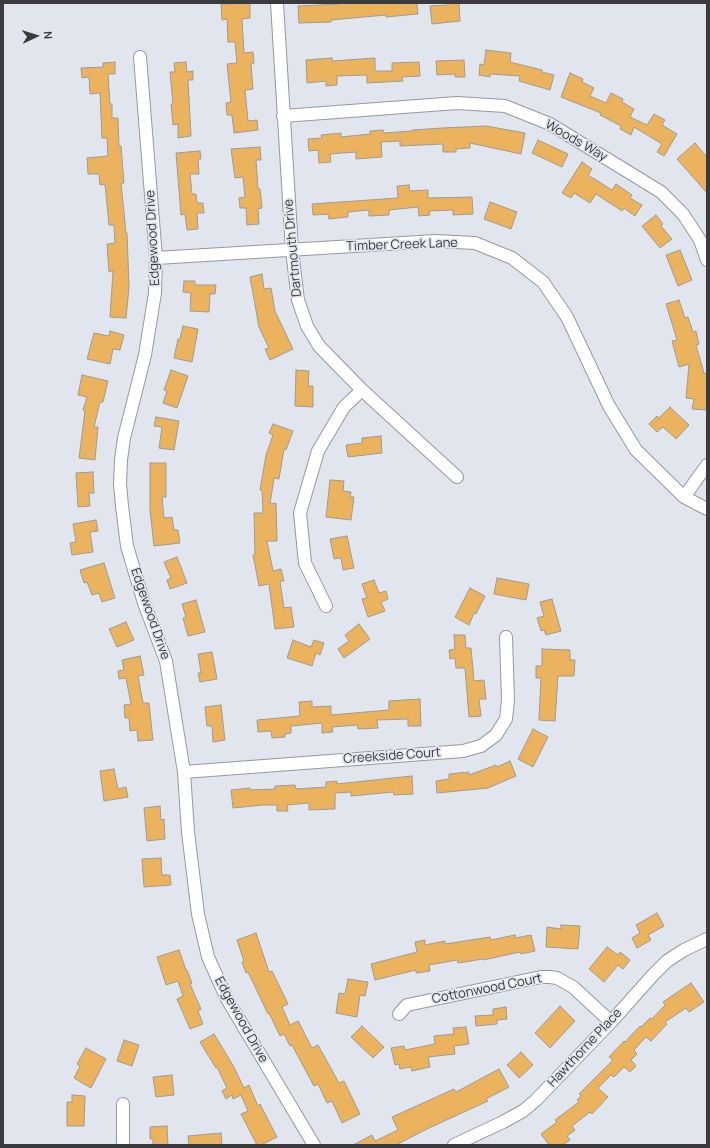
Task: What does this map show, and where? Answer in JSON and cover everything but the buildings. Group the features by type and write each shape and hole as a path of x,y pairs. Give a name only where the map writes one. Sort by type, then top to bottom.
{"street":[{"name":"Dartmouth Drive","path":"277,3 292,250 298,300 307,326 319,346 362,390 457,477"},
{"name":"Edgewood Drive","path":"140,57 156,258 155,293 145,355 124,438 121,460 120,484 127,546 144,603 166,660 184,772 188,832 198,914 208,957 227,999 314,1145"},
{"name":"Woods Way","path":"283,116 457,103 505,106 550,124 661,192 683,214 700,240 707,260"},
{"name":"Timber Creek Lane","path":"156,258 436,241 475,243 512,258 543,282 567,317 609,406 636,450 684,497 707,508"},
{"path":"326,606 305,563 300,513 318,451 344,407 362,390"},
{"path":"684,497 707,465"},
{"name":"Creekside Court","path":"184,772 463,751 481,746 496,734 506,719 508,700 506,637"},
{"name":"Hawthorne Place","path":"454,1145 523,1111 536,1100 611,1022 667,961 684,950 707,939"},
{"name":"Cottonwood Court","path":"399,1014 407,1005 541,977 550,977 558,978 573,987 611,1022"},
{"path":"123,1104 123,1145"}]}
